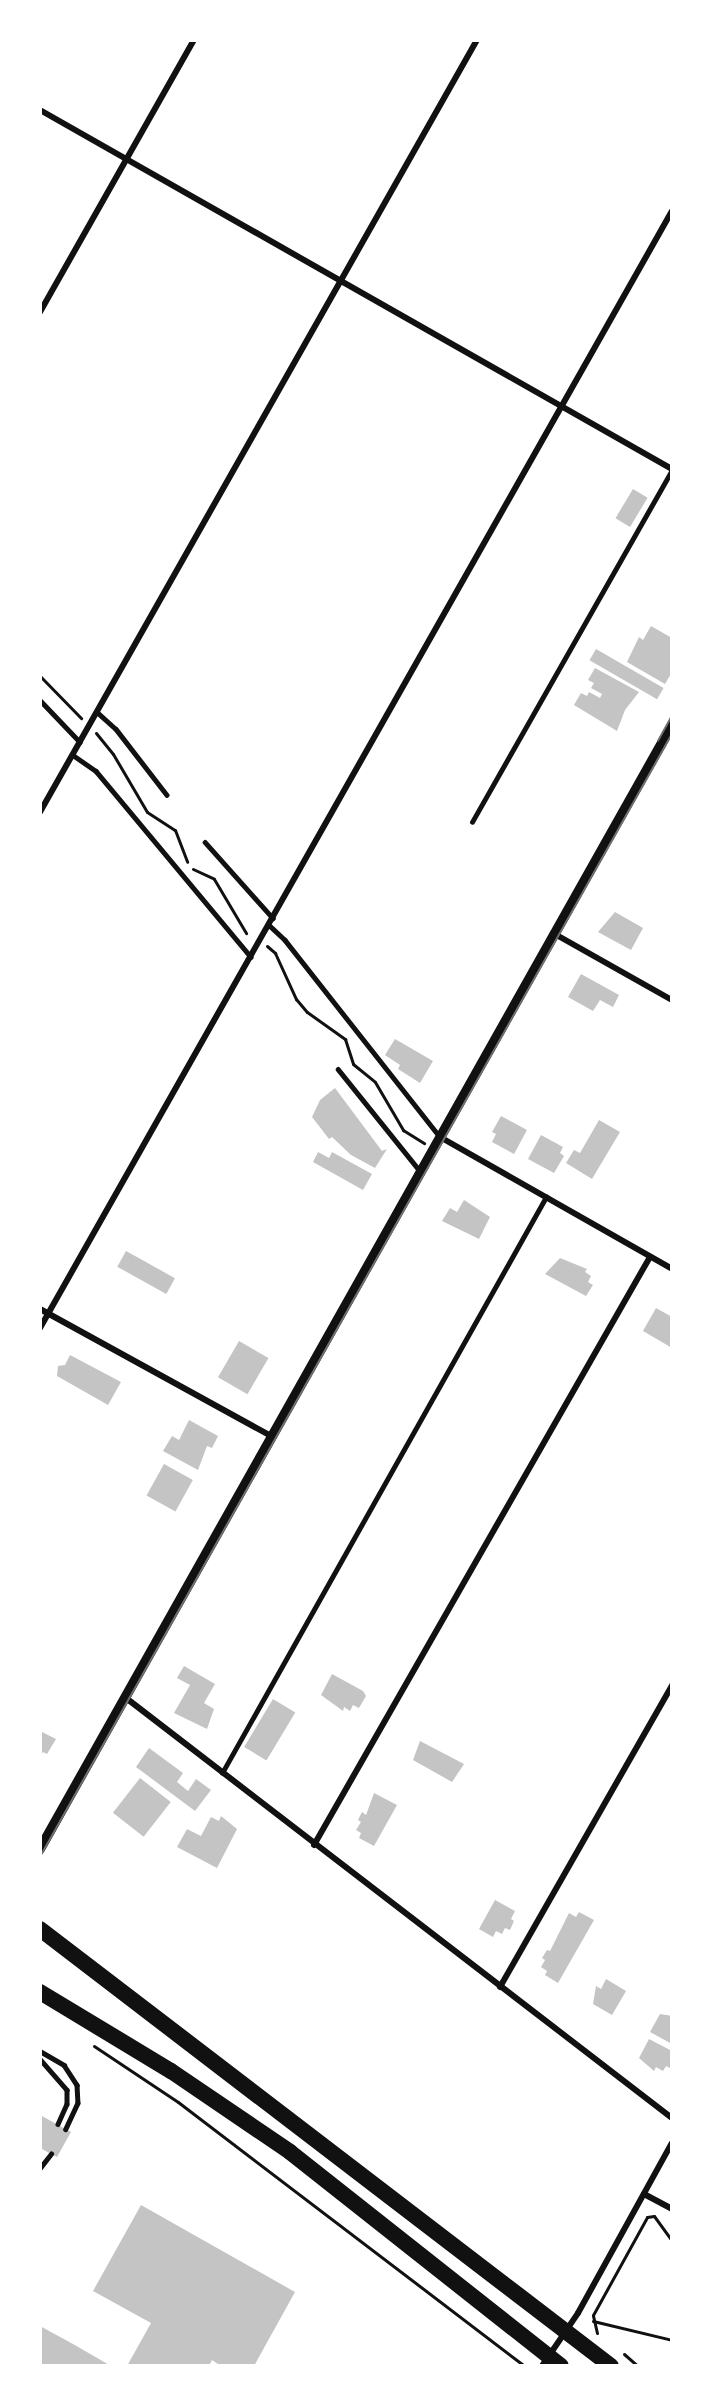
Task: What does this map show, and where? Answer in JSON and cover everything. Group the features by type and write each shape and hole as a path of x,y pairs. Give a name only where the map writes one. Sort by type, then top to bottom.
{"highway":[{"path":"40,1929 566,2332 617,2359"},
{"path":"40,1992 180,2077 290,2152 551,2362"}],"street":[{"path":"40,312 194,40"},
{"path":"40,812 477,40"},
{"path":"40,110 672,470"},
{"path":"40,1328 672,212"},
{"path":"40,1849 553,933 671,728"},
{"path":"553,933 672,1000"},
{"path":"440,1137 672,1269"},
{"path":"314,1845 650,1257"},
{"path":"40,1309 271,1437"},
{"path":"500,1987 672,1685"},
{"path":"126,1698 314,1845 672,2118"},
{"path":"551,2362 672,2143"},
{"path":"644,2194 672,2209"}],"lane":[{"path":"472,822 672,470"},
{"path":"40,700 80,742"},
{"path":"97,712 167,795"},
{"path":"73,754 96,771 251,957"},
{"path":"205,842 273,918"},
{"path":"269,925 285,940 440,1137"},
{"path":"338,1070 420,1171"},
{"path":"222,1773 546,1197"},
{"path":"40,2050 64,2065 77,2085 78,2103 66,2129"},
{"path":"40,2059 67,2090 67,2104 58,2124"},
{"path":"40,2168 51,2154"}],"path":[{"path":"40,676 113,754 147,812 175,830 189,867 214,879 247,933 275,953 296,999 307,1012 345,1039 353,1064 375,1082 403,1130 433,1148"},
{"path":"91,2044 187,2109 525,2366"},
{"path":"606,2340 593,2328 592,2321 647,2217 654,2216 672,2241"},
{"path":"592,2321 672,2340"},
{"path":"617,2359 639,2366"}],"building":[{"path":"633,489 648,498 630,527 615,518"},
{"path":"651,626 672,638 672,672 665,684 627,662 639,637 643,640"},
{"path":"596,649 664,688 657,699 590,660"},
{"path":"595,668 639,692 625,710 617,731 574,705 581,693 587,696 589,692 600,698 602,694 591,688 594,683 588,680"},
{"path":"615,912 643,928 631,950 598,932"},
{"path":"581,974 619,995 613,1007 600,1000 593,1011 568,997"},
{"path":"395,1039 433,1061 420,1083 398,1069 400,1065 385,1055"},
{"path":"335,1088 382,1151 387,1149 375,1168 351,1155 332,1137 329,1139 312,1117 320,1100"},
{"path":"501,1116 527,1130 514,1154 492,1142 496,1134 492,1132"},
{"path":"599,1120 620,1132 592,1179 566,1163 574,1150 580,1153"},
{"path":"541,1135 563,1147 560,1153 564,1156 554,1173 528,1159"},
{"path":"318,1152 329,1158 332,1152 372,1174 363,1190 313,1162"},
{"path":"464,1200 490,1217 479,1239 442,1221 450,1208 457,1212"},
{"path":"126,1251 175,1278 166,1294 117,1267"},
{"path":"560,1258 587,1269 585,1272 591,1276 588,1282 593,1285 586,1296 545,1274"},
{"path":"656,1308 672,1317 672,1348 643,1331"},
{"path":"239,1341 268,1358 247,1394 218,1377"},
{"path":"70,1355 121,1382 108,1405 57,1376 58,1366 65,1365"},
{"path":"189,1420 218,1436 212,1448 207,1446 198,1470 163,1451 172,1436 179,1440"},
{"path":"164,1464 193,1480 175,1511 147,1495"},
{"path":"184,1666 215,1684 204,1703 214,1709 207,1729 174,1713 190,1685 177,1678"},
{"path":"332,1674 363,1691 366,1696 359,1708 353,1705 350,1711 344,1707 343,1711 321,1695"},
{"path":"273,1699 295,1712 266,1760 244,1747"},
{"path":"40,1731 56,1739 47,1754 43,1752 40,1757"},
{"path":"420,1741 464,1764 452,1782 413,1760"},
{"path":"149,1748 183,1773 177,1782 188,1791 196,1779 211,1790 195,1811 136,1767"},
{"path":"140,1778 171,1802 144,1837 113,1813"},
{"path":"374,1793 397,1805 374,1846 359,1838 361,1833 356,1830 361,1822 358,1820 362,1812 366,1815"},
{"path":"221,1816 237,1829 217,1868 177,1847 187,1829 201,1836 211,1817 219,1821"},
{"path":"495,1900 515,1911 511,1919 514,1921 510,1930 505,1928 502,1934 496,1931 493,1937 479,1929"},
{"path":"579,1912 594,1920 558,1983 545,1975 547,1971 541,1967 545,1960 542,1958 547,1950 550,1951 569,1913 576,1917"},
{"path":"606,1979 626,1991 612,2015 593,2004 596,1986 601,1989"},
{"path":"660,2014 672,2016 672,2044 650,2032"},
{"path":"649,2039 672,2051 670,2068 666,2066 663,2071 656,2067 654,2071 639,2058"},
{"path":"40,2115 71,2132 57,2157 40,2148"},
{"path":"141,2205 295,2292 254,2366 221,2366 212,2360 209,2366 127,2366 151,2323 93,2291"},
{"path":"40,2326 73,2344 111,2366 40,2366"}],"tram line":[{"path":"658,741 672,716"},
{"path":"40,1857 672,734"}]}
